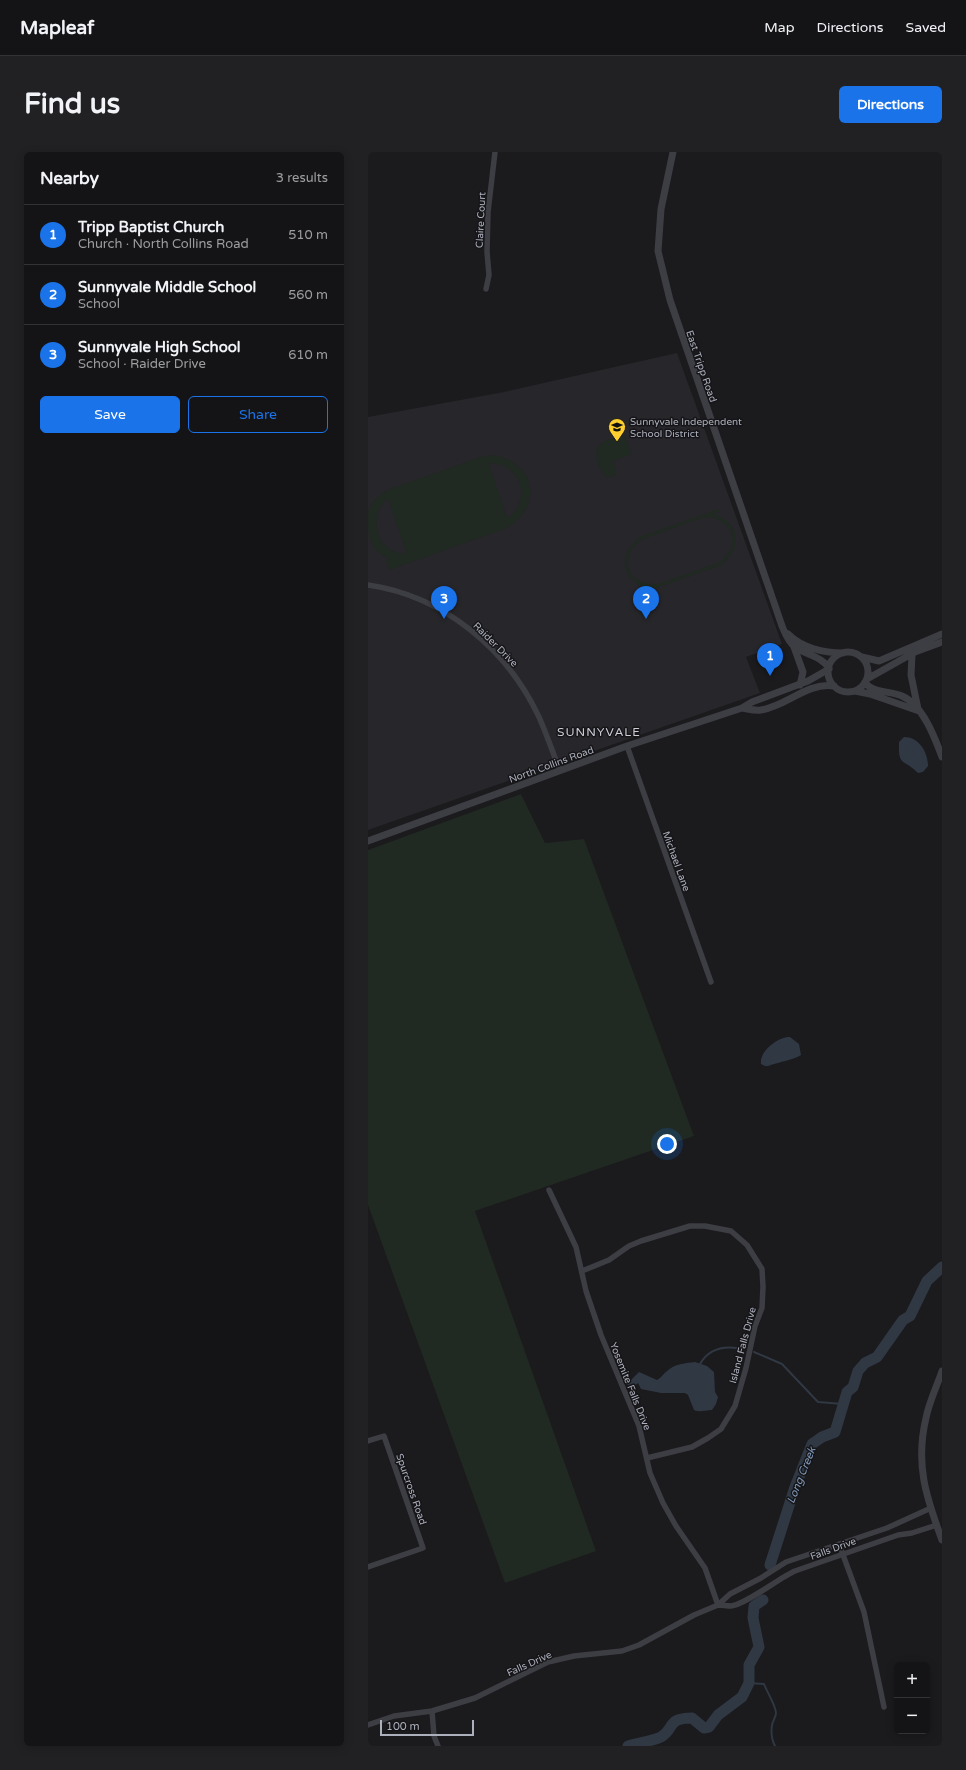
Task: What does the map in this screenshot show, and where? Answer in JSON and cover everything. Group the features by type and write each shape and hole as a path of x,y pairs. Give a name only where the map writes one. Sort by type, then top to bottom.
{"street":[{"name":"Claire Court","path":"486,289 490,275 487,252 488,212 495,152"},
{"name":"East Tripp Road","path":"673,152 661,209 658,251 661,268 688,356 782,626 788,639 794,647 802,672 800,685"},
{"name":"Raider Drive","path":"368,585 405,594 433,605 453,617 478,636 514,674 528,696 542,724 560,771"},
{"name":"East Tripp Road","path":"782,626 792,638 808,646 827,652 845,653"},
{"path":"919,711 870,694 855,691 844,691 834,686 829,676 829,669 834,658 845,653 851,652 862,657 879,661 942,634"},
{"path":"855,691 866,681 912,655 942,642"},
{"path":"794,647 816,657 826,664 829,669"},
{"path":"912,655 910,661 911,676 919,711"},
{"path":"862,657 868,668 866,681 868,686 902,695 909,700 927,722 935,737 942,757"},
{"name":"North Collins Road","path":"368,841 627,746 742,708 752,702 800,685 829,669"},
{"name":"North Collins Road","path":"742,708 761,710 777,705 822,685 834,686"},
{"name":"Michael Lane","path":"627,746 711,982"},
{"name":"Yosemite Falls Drive","path":"549,1190 576,1247 586,1291 601,1335 640,1426 650,1473 663,1503 676,1526 705,1568 718,1605"},
{"name":"Island Falls Drive","path":"582,1271 609,1260 629,1246 641,1240 690,1226 705,1226 731,1231 747,1245 762,1269 762,1308 755,1326 746,1368 735,1406 721,1429 708,1438 692,1447 647,1458"},
{"path":"942,1371 926,1416 921,1446 923,1482 942,1540"},
{"name":"Spurcross Road","path":"368,1441 384,1436 423,1548 368,1567"},
{"name":"Falls Drive","path":"368,1725 394,1716 432,1711 475,1698 548,1662 574,1656 622,1651 640,1645 694,1615 718,1605 730,1594 762,1578 786,1562 887,1528 931,1508"},
{"name":"Falls Drive","path":"718,1605 732,1606 748,1599 790,1573 898,1535 912,1533 937,1525"},
{"path":"839,1544 864,1612 884,1707"},
{"path":"432,1711 434,1736 438,1746"}],"shaded area":[{"path":"677,353 782,644 746,657 760,693 368,830 368,417 504,392"},
{"path":"625,435 632,454 613,461 617,474 608,478 602,471 598,462 598,448 606,441"},
{"path":"494,455 508,460 519,467 526,476 530,486 530,497 526,508 519,519 507,528 389,570 386,561 389,559 379,553 370,541 368,530 368,512 373,503 387,490 481,457","holes":["489,464 509,468 515,475 519,484 521,493 520,502 515,511 507,518","388,499 406,552 406,553 396,552 387,547 381,540 378,532 378,514"]},
{"path":"719,509 720,512 713,514 729,523 734,530 736,537 732,553 727,560 719,566 642,593 641,590 647,588 631,579 625,565 629,549 634,542 642,536","holes":["710,517 719,520 730,530 732,544 730,551 718,563 658,584 648,584 639,581 633,576 629,569 628,561 630,553 643,539 702,518"]},
{"path":"521,794 545,843 584,839 694,1136 475,1211 596,1551 505,1583 368,1205 368,850"}],"water":[{"path":"904,737 918,742 922,746 928,761 928,766 923,772 918,773 902,761 899,755 899,742"},
{"path":"790,1037 799,1044 801,1055 768,1066 761,1064 761,1059 766,1049 781,1039"},
{"path":"695,1362 707,1366 714,1372 715,1392 718,1397 712,1410 694,1410 688,1395 685,1393 661,1393 641,1389 638,1383 633,1387 628,1386 627,1384 639,1372 657,1380 673,1367 680,1364"}],"waterway":[{"name":"Long Creek","path":"770,1565 795,1487 812,1444 822,1437 835,1432 847,1392 853,1387 858,1371 865,1363 877,1357 903,1320 910,1316 927,1281 942,1267"},
{"path":"700,1364 711,1352 721,1348 737,1348"},
{"path":"754,1352 782,1364 818,1402 843,1404"},
{"name":"Long Creek","path":"628,1746 661,1737 668,1731 674,1722 684,1718 692,1718 704,1728 709,1727 718,1715 742,1697 749,1683 749,1665 759,1647 753,1618 754,1606 763,1600"},
{"path":"749,1683 764,1684 776,1710 776,1716 772,1725 773,1741 775,1746"}],"place":[{"name":"Sunnyvale Independent School District","path":"617,442"},
{"name":"Sunnyvale High School","path":"444,619"},
{"name":"Sunnyvale Middle School","path":"646,619"},
{"name":"Tripp Baptist Church","path":"770,676"}],"district":[{"name":"SUNNYVALE","path":"599,732"}]}
